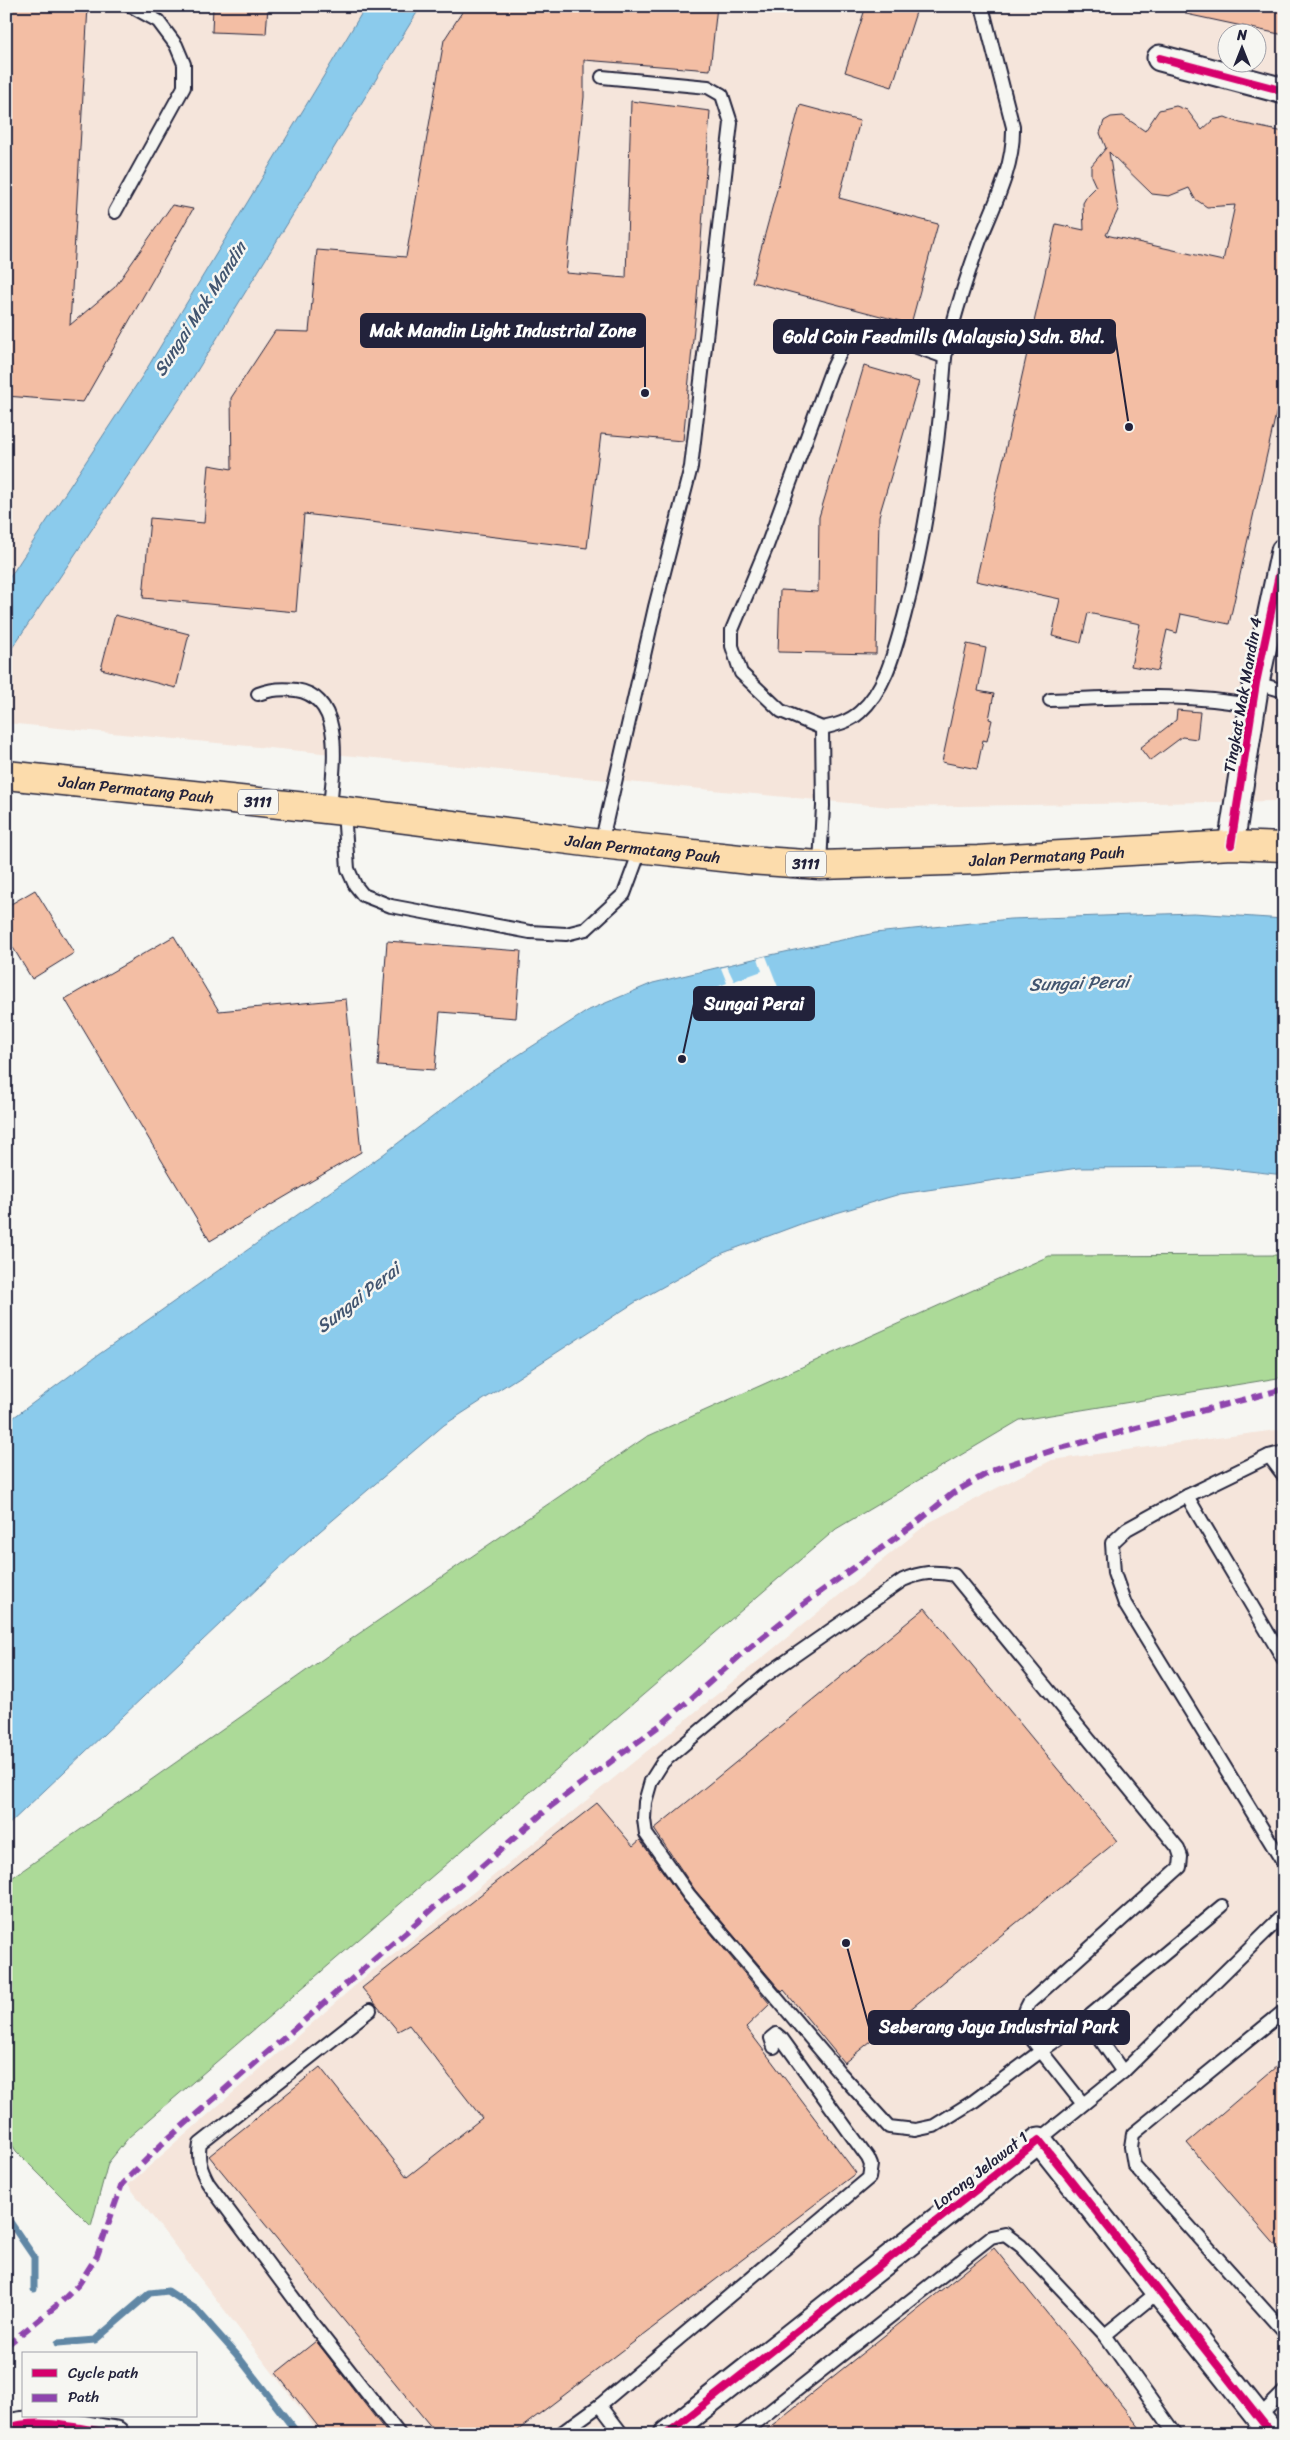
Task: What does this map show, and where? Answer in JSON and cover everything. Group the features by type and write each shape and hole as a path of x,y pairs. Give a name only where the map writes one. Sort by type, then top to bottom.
{"main road":[{"name":"Jalan Permatang Pauh","path":"6,775 337,811 601,844 749,860 820,865 978,860 1231,845 1284,847"}],"street":[{"path":"1160,58 1284,91"},
{"name":"Tingkat Mak Mandin 4","path":"1231,845 1255,694 1284,551"},
{"name":"Lorong Jelawat 1","path":"667,2434 1039,2140 1266,2425"},
{"path":"6,2428 17,2424 40,2424 116,2434"}],"lane":[{"path":"115,212 184,88 184,64 176,45 158,21 130,6"},
{"path":"945,357 873,335 855,337 843,346 767,546 732,630 732,646 741,673 781,711 822,728 841,724 860,713 876,694 893,657 912,588 931,496 945,357 964,282 1008,169 1013,147 1013,127 982,6"},
{"path":"601,844 655,607 691,467 731,123 722,95 708,87 602,77"},
{"path":"258,694 277,689 305,692 315,697 323,706 331,722 337,811 348,869 354,885 363,895 392,906 530,932 566,934 586,929 624,894 641,848"},
{"path":"1050,700 1208,698 1284,691"},
{"path":"820,865 823,806 822,728"},
{"path":"1284,1452 1269,1456 1187,1496 1127,1529 1112,1543 1114,1573 1125,1604 1284,1864"},
{"path":"1269,1456 1284,1476"},
{"path":"1187,1496 1284,1660"},
{"path":"1083,2104 1041,2051 1022,2024 1022,2018 1029,2003 1180,1867 1181,1857 1178,1848 954,1575 937,1571 919,1573 903,1580 765,1676 663,1762 651,1782 645,1802 644,1819 646,1834 689,1896 840,2073 889,2127 915,2130 934,2126 974,2101 1041,2051 1086,2019 1222,1906"},
{"path":"1039,2140 1123,2072 1284,1914"},
{"path":"370,2010 200,2144 198,2156 201,2170 208,2183 309,2319 399,2434"},
{"path":"1284,2012 1133,2134 1131,2147 1134,2165 1284,2332"},
{"path":"1086,2019 1123,2072"},
{"path":"560,2434 600,2405 869,2178 871,2165 868,2158 782,2039 776,2034 771,2038 774,2047"},
{"path":"741,2434 991,2237 1005,2234 1021,2246 1105,2335 1175,2434"},
{"path":"1105,2335 1159,2291"},
{"path":"1266,2425 1284,2392"},
{"path":"600,2405 622,2434"}],"shaded area":[{"path":"6,6 1284,6 1284,801 891,807 6,723"},
{"path":"1284,1429 1284,2434 320,2434 128,2185 367,1975 449,1912 928,1523 1052,1460"}],"green space":[{"path":"1284,1255 1284,1377 1020,1420 836,1529 129,2137 108,2163 91,2226 16,2151 6,2135 6,1882 357,1635 646,1437 1049,1256"}],"water":[{"name":"Sungai Mak Mandin","path":"366,6 421,6 181,397 6,657 6,583 143,375"},
{"path":"1194,913 1284,919 1284,1175 1213,1167 1078,1168 900,1194 806,1222 723,1253 634,1303 444,1425 299,1549 6,1827 6,1423 91,1360 381,1156 489,1074 589,1010 653,983 766,956 875,933 1010,919"}],"pier":[{"path":"766,956 778,987 725,1008 723,1003 702,1011 700,1004 705,1002 702,993 727,983 721,968 727,966 734,981 762,971 758,958"}],"building":[{"path":"6,6 88,6 70,325 115,287 172,205 193,209 83,402 6,396"},
{"path":"213,6 268,6 266,34 212,32"},
{"path":"466,6 717,6 710,70 584,60 584,97 566,273 626,278 631,101 710,111 697,298 683,441 601,434 587,548 304,514 296,612 143,598 150,518 204,523 209,465 232,469 231,398 275,331 309,332 317,250 406,257 444,40"},
{"path":"866,6 918,6 892,87 845,72"},
{"path":"1187,6 1284,6 1284,35 1268,32 1268,22 1223,22 1186,14"},
{"path":"800,105 860,121 839,198 938,224 911,324 752,282"},
{"path":"1176,106 1187,110 1202,130 1213,120 1225,117 1240,123 1284,132 1284,378 1229,624 1181,614 1177,633 1167,630 1158,671 1131,666 1140,624 1088,613 1081,643 1052,636 1060,599 976,581 1056,224 1084,230 1083,203 1096,187 1091,176 1091,166 1106,148 1100,133 1104,121 1111,117 1123,116 1145,131 1159,110","holes":["1109,152 1152,194 1169,196 1189,188 1195,199 1207,207 1235,205 1223,261 1106,235 1118,210"]},
{"path":"864,366 919,382 879,516 876,654 778,652 780,590 818,592 819,517"},
{"path":"115,615 189,634 176,688 101,669"},
{"path":"967,644 986,648 978,691 994,694 989,719 992,720 987,741 983,740 977,769 942,762"},
{"path":"1177,710 1200,712 1197,739 1182,737 1150,761 1140,748 1176,720"},
{"path":"35,890 74,953 32,979 6,936 6,907"},
{"path":"174,936 219,1011 346,999 361,1152 210,1241 65,999"},
{"path":"387,941 521,951 516,1018 440,1012 435,1070 378,1066"},
{"path":"925,1608 1117,1841 844,2063 784,1990 782,1992 695,1890 654,1829"},
{"path":"597,1803 633,1846 640,1840 683,1900 770,2004 746,2027 856,2173 513,2434 437,2434 209,2156 320,2067 407,2177 482,2118 409,2025 398,2031 362,1988"},
{"path":"1284,2060 1284,2255 1187,2143"},
{"path":"994,2248 1145,2434 761,2434"},
{"path":"316,2341 388,2434 324,2434 276,2373"}],"waterway":[{"path":"6,2216 34,2257 34,2289"},
{"path":"58,2343 95,2340 150,2293 168,2291 197,2310 237,2355 298,2434"}],"marked path":[{"path":"6,2346 61,2302 79,2284 97,2256 122,2184 162,2144 551,1806 663,1723 742,1654 805,1603 916,1523 953,1493 995,1469 1057,1449 1284,1389"}],"cycle path":[{"path":"1160,58 1284,91"},
{"path":"1231,845 1256,683 1284,551"},
{"path":"667,2434 1039,2140 1272,2434"},
{"path":"6,2428 19,2425 47,2424 116,2434"}],"place":[{"name":"Mak Mandin Light Industrial Zone","path":"645,393"},
{"name":"Gold Coin Feedmills (Malaysia) Sdn. Bhd.","path":"1129,427"},
{"name":"Sungai Perai","path":"682,1059"},
{"name":"Seberang Jaya Industrial Park","path":"846,1943"}]}
